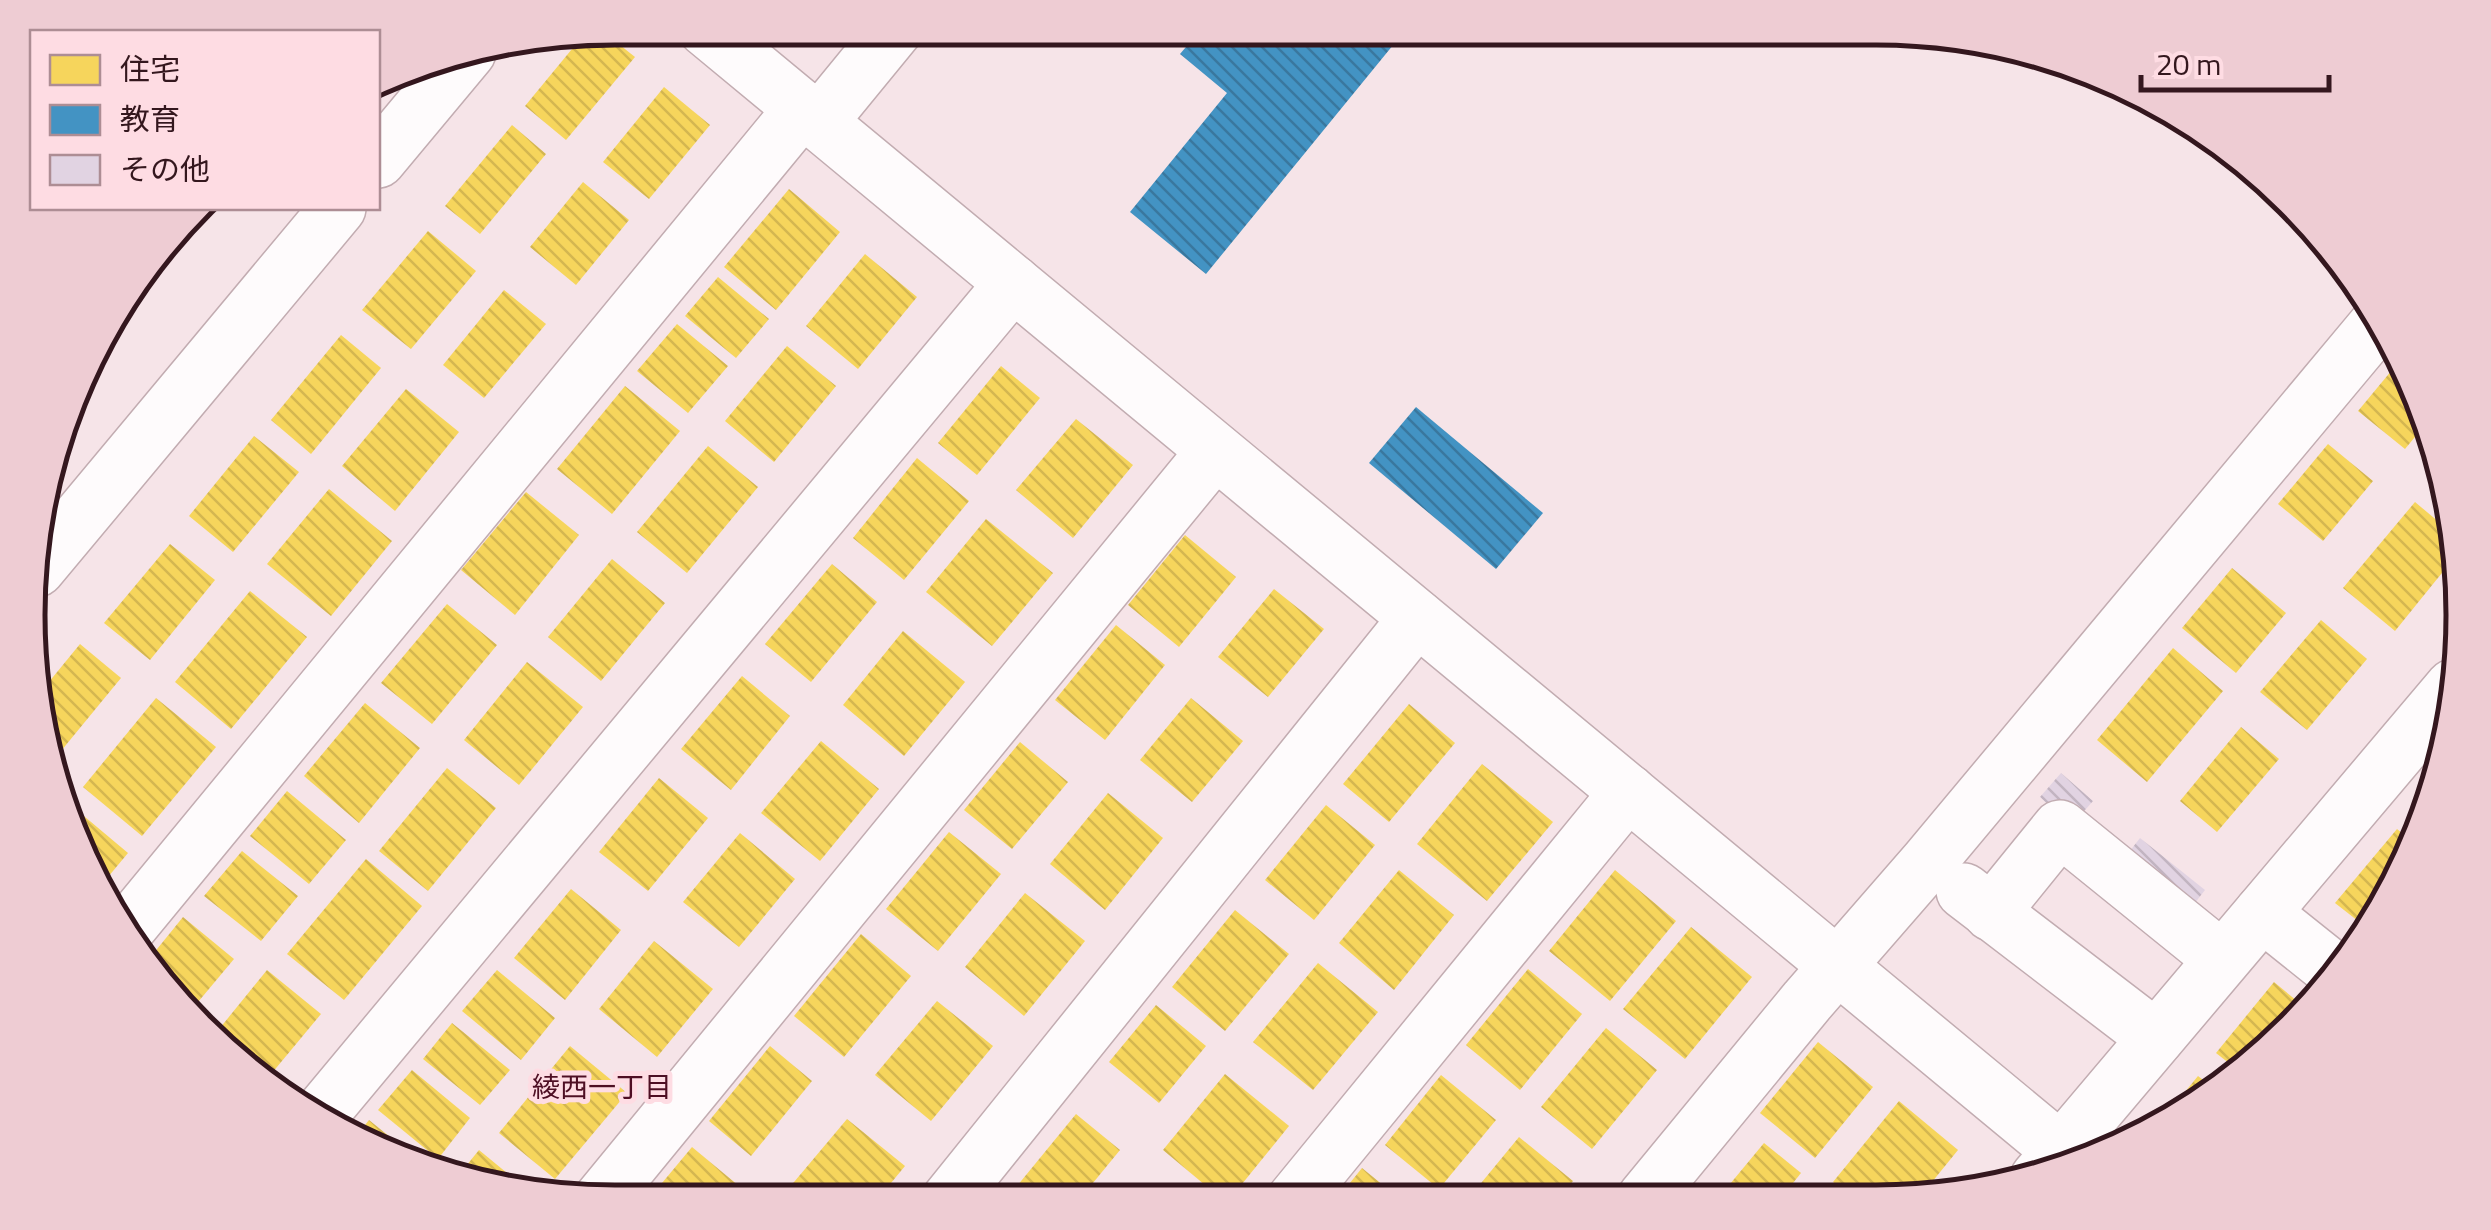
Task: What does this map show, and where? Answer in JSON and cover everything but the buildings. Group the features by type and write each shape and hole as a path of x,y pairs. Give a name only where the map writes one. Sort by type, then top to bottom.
{"street":[{"path":"727,45 1836,966 2052,1157"},
{"path":"134,921 811,115 879,45"},
{"path":"380,158 455,68"},
{"path":"50,543 336,210"},
{"path":"327,1107 1013,283"},
{"path":"1656,1185 2371,332"},
{"path":"613,1185 1216,451"},
{"path":"961,1185 1418,618"},
{"path":"2069,1151 2156,1038 2439,704"},
{"path":"1306,1185 1628,792"},
{"path":"1991,914 2060,828 2222,959"},
{"path":"1928,862 2156,1038"},
{"path":"2262,913 2326,964"}],"district":[{"name":"綾西一丁目","path":"602,1087"}]}
